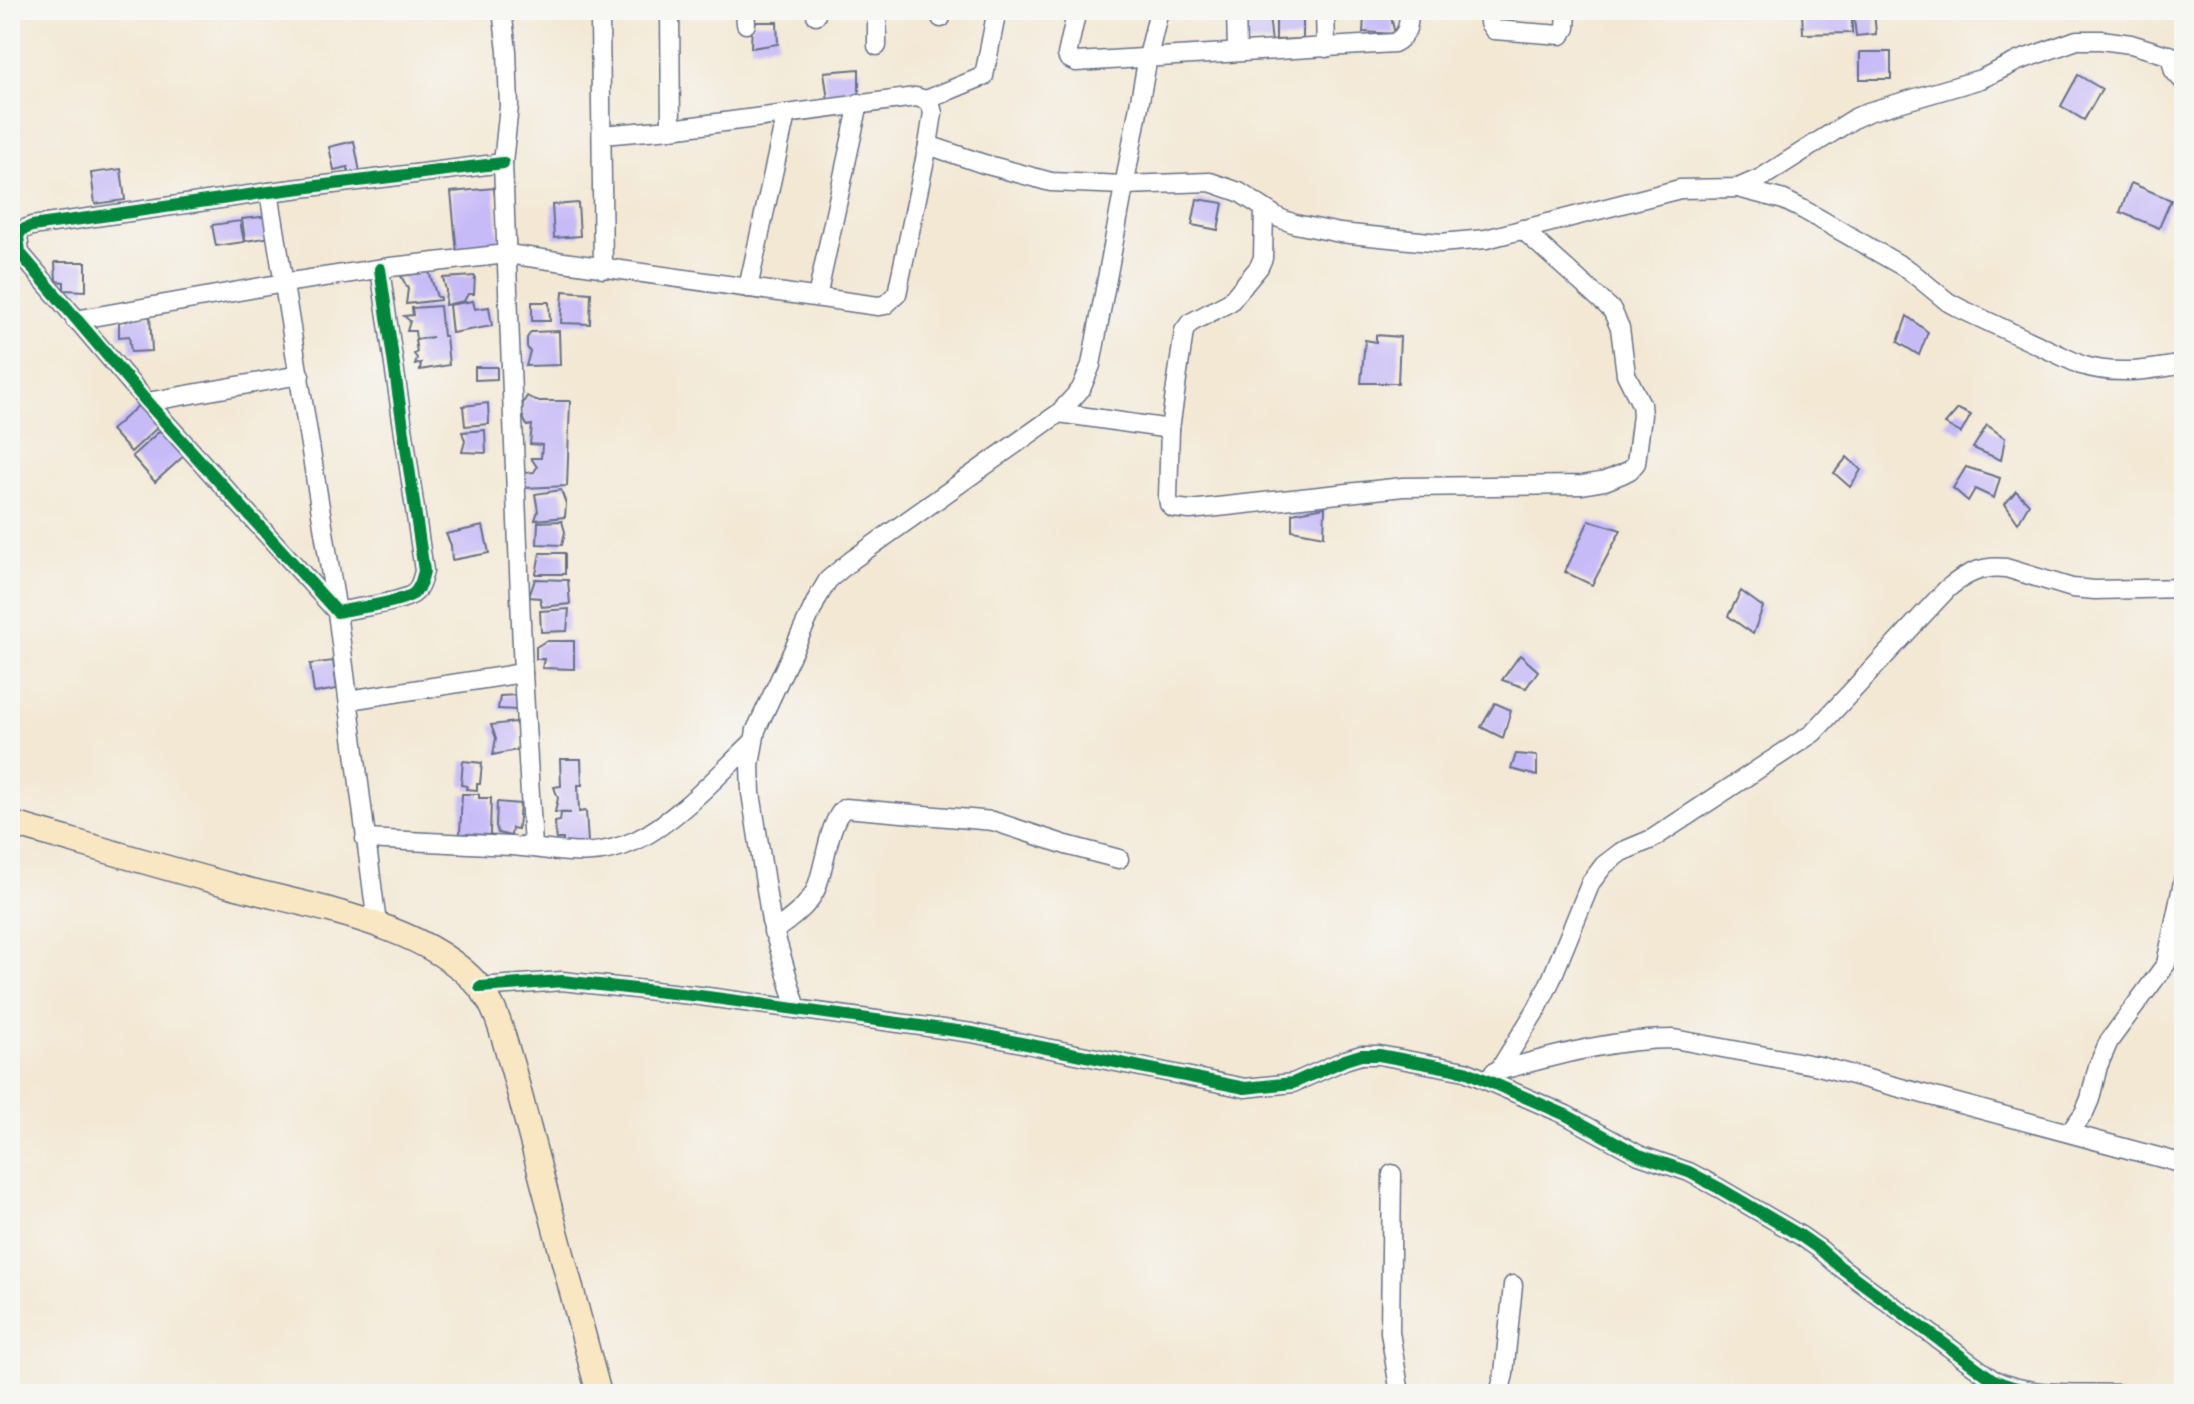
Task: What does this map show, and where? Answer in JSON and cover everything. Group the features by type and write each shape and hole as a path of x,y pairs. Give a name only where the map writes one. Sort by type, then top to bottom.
{"street":[{"path":"502,10 509,106 503,163 533,847"},
{"path":"602,10 603,269"},
{"path":"670,10 671,129"},
{"path":"877,10 877,46"},
{"path":"926,100 984,76 997,10"},
{"path":"1077,10 1067,55 1076,62 1397,42 1408,27 1409,10"},
{"path":"797,1009 773,932 751,793 750,765 756,730 828,580 1059,413 1081,389 1091,365 1159,10"},
{"path":"1236,10 1237,51"},
{"path":"1325,10 1326,48"},
{"path":"1489,10 1489,23 1494,30 1561,35 1566,28 1567,10"},
{"path":"1738,188 1761,178 1868,112 1981,79 2018,61 2077,40 2131,44 2177,55 2174,71 2184,82"},
{"path":"75,320 284,283 507,254 878,306 885,305 897,294 933,113 926,100 916,97 859,103 671,129 602,135"},
{"path":"817,297 859,103"},
{"path":"748,288 786,114"},
{"path":"928,145 1051,182 1125,185 1210,182 1239,192 1295,224 1340,233 1427,242 1486,239 1680,189 1738,188 1784,200 1804,210 1909,270 1948,302 2081,365 2119,372 2184,364"},
{"path":"337,612 75,320 20,253 18,236 22,230 32,226 503,163"},
{"path":"269,192 337,612 377,924"},
{"path":"1264,209 1263,258 1259,267 1230,302 1190,323 1184,331 1170,429 1168,497 1173,508 1183,510 1403,487 1595,484 1630,470 1639,454 1642,415 1641,404 1626,374 1617,318 1612,310 1522,229"},
{"path":"337,612 413,593 424,571 380,269"},
{"path":"147,402 300,375"},
{"path":"1059,413 1170,429"},
{"path":"1499,1070 1545,994 1591,882 1604,865 1621,852 1652,839 1813,733 1959,579 1969,573 1995,567 2072,588 2184,588"},
{"path":"349,700 523,673"},
{"path":"365,839 533,847 568,854 614,848 636,841 669,820 753,742"},
{"path":"773,932 802,909 813,894 836,818 845,808 993,821 1119,859"},
{"path":"10,823 377,924 436,951 480,987 496,1017 513,1069 599,1394"},
{"path":"2070,1132 2084,1113 2109,1041 2166,964 2184,877"},
{"path":"480,987 575,981 797,1009 972,1033 1245,1088 1293,1083 1361,1055 1379,1055 1440,1066 1478,1076 1566,1115 1639,1155 1703,1179 1801,1236 1992,1379 2029,1391 2120,1394"},
{"path":"1478,1076 1606,1044 1674,1039 1819,1066 2184,1164"},
{"path":"1392,1174 1390,1332 1400,1394"},
{"path":"1499,1394 1504,1374 1513,1285"}],"building":[{"path":"1240,10 1258,10 1257,16 1269,15 1272,43 1242,43"},
{"path":"1852,10 1852,33 1803,34 1802,11"},
{"path":"1853,10 1874,10 1876,34 1856,36"},
{"path":"1364,17 1391,17 1395,34 1363,32"},
{"path":"1276,18 1303,18 1303,39 1276,40"},
{"path":"752,22 777,22 778,44 751,48"},
{"path":"1860,52 1891,52 1891,79 1860,79"},
{"path":"859,69 859,95 828,100 824,72"},
{"path":"2078,75 2102,89 2084,120 2061,106"},
{"path":"354,141 360,172 349,176 348,167 334,170 329,147"},
{"path":"121,169 125,200 95,204 91,173"},
{"path":"2131,183 2171,200 2159,228 2120,212"},
{"path":"494,188 500,249 457,253 451,192"},
{"path":"1197,199 1223,203 1218,230 1192,225"},
{"path":"578,203 580,236 554,238 552,205"},
{"path":"269,216 272,237 245,241 242,219"},
{"path":"240,221 244,242 216,246 212,225"},
{"path":"55,262 86,262 86,291 64,290 64,282 56,281"},
{"path":"429,272 440,300 406,304 408,289 401,276"},
{"path":"475,276 474,294 468,294 464,301 445,305 443,278"},
{"path":"563,291 591,293 590,324 561,323"},
{"path":"473,301 475,309 489,307 492,326 452,333 449,305"},
{"path":"532,302 549,302 550,321 532,321"},
{"path":"440,306 449,365 420,370 421,363 415,365 415,340 433,337 416,339 415,331 407,331 410,321 404,316 413,315 412,308"},
{"path":"150,316 152,351 131,352 129,336 119,337 119,321"},
{"path":"1907,316 1928,332 1919,355 1898,342"},
{"path":"559,331 560,365 526,366 530,352 527,338 531,332"},
{"path":"1376,335 1400,337 1398,383 1361,383 1365,340 1376,342"},
{"path":"475,367 497,367 497,379 475,380"},
{"path":"527,396 536,401 570,401 567,486 524,488 524,473 534,472 537,467 531,458 541,458 542,445 530,444 532,425 527,426 522,415"},
{"path":"488,403 489,424 465,426 463,406"},
{"path":"139,405 159,426 131,452 111,430"},
{"path":"1958,409 1971,415 1961,433 1945,424"},
{"path":"1987,425 2005,438 2001,460 1973,448"},
{"path":"163,428 186,454 155,482 132,456"},
{"path":"485,430 486,453 462,452 465,441 462,432"},
{"path":"1847,457 1861,470 1850,487 1834,473"},
{"path":"1966,467 2000,478 1994,498 1975,489 1968,501 1953,488"},
{"path":"561,490 566,504 565,517 535,520 538,511 535,494"},
{"path":"2016,491 2029,504 2018,523 2005,504"},
{"path":"1325,507 1324,536 1292,530 1292,513"},
{"path":"1589,520 1621,530 1592,585 1565,572"},
{"path":"562,521 565,532 562,545 537,544 538,522"},
{"path":"483,526 489,553 452,560 446,534"},
{"path":"540,553 565,553 565,574 536,574"},
{"path":"535,579 568,580 570,604 542,607 540,598 529,597"},
{"path":"1741,591 1763,607 1753,634 1728,616"},
{"path":"569,609 567,631 541,632 540,611"},
{"path":"546,641 574,641 574,669 542,668 544,659 536,659 536,647"},
{"path":"1520,655 1538,671 1526,688 1502,680"},
{"path":"333,661 337,689 314,693 310,664"},
{"path":"518,695 517,710 498,709 500,696"},
{"path":"1495,703 1511,710 1503,738 1481,727"},
{"path":"515,722 521,736 517,750 493,755 496,738 491,725"},
{"path":"1516,754 1537,756 1537,776 1511,769"},
{"path":"560,759 581,759 579,812 586,811 588,843 563,844 563,839 556,839 555,822 560,821 561,813 571,813 555,812 558,798 554,787 561,786"},
{"path":"463,761 482,763 477,790 461,785"},
{"path":"462,794 491,798 490,835 460,834"},
{"path":"497,802 520,804 518,829 512,828 511,836 498,833"}],"cycle path":[{"path":"380,269 424,571 413,594 388,603 337,612 147,402 20,253 18,236 22,230 32,226 503,163"},
{"path":"480,987 562,981 700,996 972,1033 1245,1088 1293,1083 1361,1055 1379,1055 1465,1071 1566,1115 1639,1155 1689,1172 1719,1188 1801,1236 1992,1379 2038,1392 2120,1394"}]}
